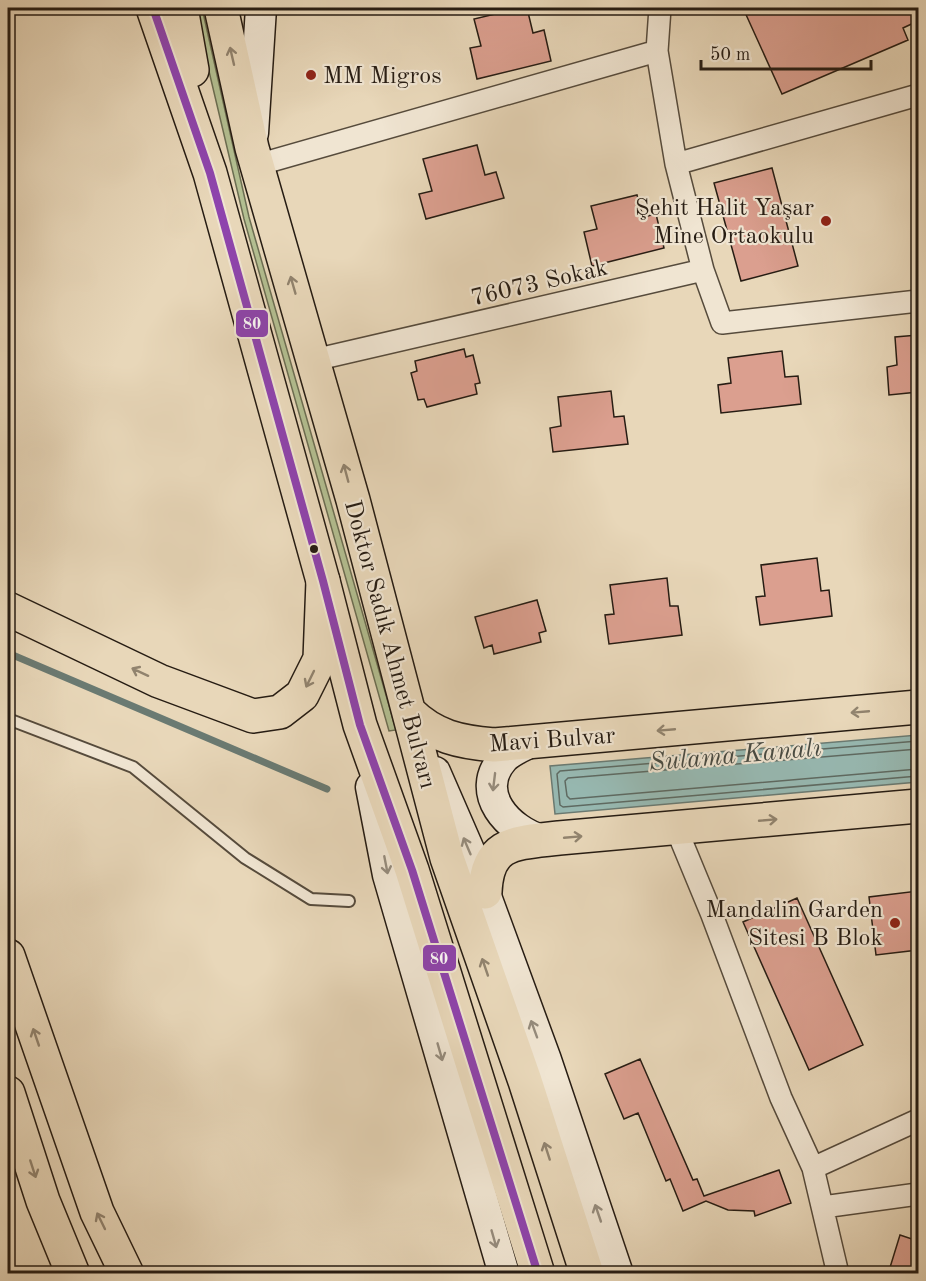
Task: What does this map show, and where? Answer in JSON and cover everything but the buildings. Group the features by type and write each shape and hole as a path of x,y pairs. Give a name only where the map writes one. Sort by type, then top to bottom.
{"main road":[{"name":"Doktor Sadık Ahmet Bulvarı","path":"153,8 210,172 323,581 360,725 412,870 538,1274"},
{"name":"Doktor Sadık Ahmet Bulvarı","path":"181,8 210,172"},
{"name":"Doktor Sadık Ahmet Bulvarı","path":"221,8 255,156 314,360 447,858 606,1267"},
{"path":"255,156 261,8"},
{"path":"8,609 159,681 253,716 280,712 302,695 320,659 323,581"},
{"name":"Mavi Bulvar","path":"409,712 422,725 452,740 494,745 918,707"},
{"path":"409,712 484,892 546,1060 606,1267"},
{"path":"360,725 388,874 504,1274"},
{"path":"531,742 501,761 492,781 492,793 496,806 511,825 520,832 542,840"},
{"path":"484,892 486,871 493,858 509,846 542,840 918,806"},
{"path":"8,956 97,1212 127,1274"},
{"path":"8,1094 44,1201 73,1274"}],"street":[{"path":"660,8 657,51 676,164 704,270 722,323 918,301"},
{"path":"255,156 657,51"},
{"path":"676,164 918,94"},
{"name":"76073 Sokak","path":"314,360 704,270"},
{"path":"676,828 782,1098 813,1168 838,1274"},
{"path":"813,1168 918,1120"},
{"path":"823,1207 918,1194"}],"lane":[{"path":"8,719 134,768 245,858 311,899 349,901"}],"green space":[{"path":"194,8 202,8 249,217 396,730 389,731 244,219"}],"water":[{"name":"Sulama Kanalı","path":"918,735 918,782 555,814 550,766"}],"waterway":[{"path":"8,653 327,789"}],"transit line":[{"name":"80","path":"153,8 210,173 323,581 360,725 412,870 538,1274"}],"place":[{"name":"MM Migros","path":"311,75"},
{"name":"Şehit Halit Yaşar Mine Ortaokulu","path":"826,221"},
{"name":"Mandalin Garden Sitesi B Blok","path":"895,923"}]}
